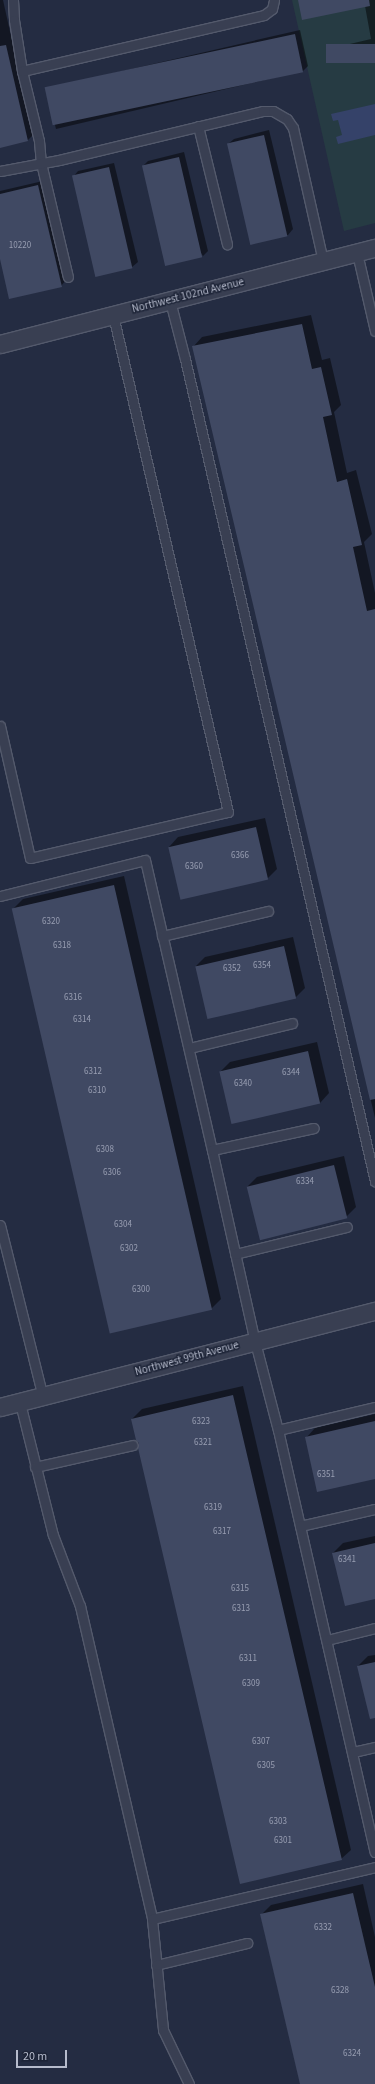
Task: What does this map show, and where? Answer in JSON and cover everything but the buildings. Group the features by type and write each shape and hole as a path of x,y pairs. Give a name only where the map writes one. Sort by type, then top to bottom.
{"street":[{"name":"Northwest 102nd Avenue","path":"0,344 375,248"},
{"name":"Northwest 99th Avenue","path":"0,1408 375,1311"}],"lane":[{"path":"13,0 14,20 22,71 39,141 41,163 68,277"},
{"path":"22,71 264,15 272,9 274,0"},
{"path":"0,171 41,163 268,110 279,113 287,119 293,128 323,261"},
{"path":"198,126 227,244"},
{"path":"357,253 375,331"},
{"path":"170,301 185,359 375,1181"},
{"path":"0,726 30,858 228,812 113,316"},
{"path":"0,896 145,860 255,1342 278,1430 375,1852"},
{"path":"162,936 268,911"},
{"path":"189,1048 292,1023"},
{"path":"212,1150 314,1128"},
{"path":"0,1224 43,1397"},
{"path":"235,1254 347,1227"},
{"path":"20,1402 35,1467 53,1534 80,1606 152,1919 163,2030 189,2084"},
{"path":"278,1430 375,1407"},
{"path":"35,1467 133,1445"},
{"path":"300,1526 375,1509"},
{"path":"327,1640 375,1628"},
{"path":"353,1752 375,1747"},
{"path":"152,1919 375,1867"},
{"path":"156,1965 247,1943"}],"shaded area":[{"path":"292,0 375,0 375,223 344,231"}],"water":[{"path":"375,104 375,135 338,144 336,137 342,135 338,120 333,121 331,114"}]}
